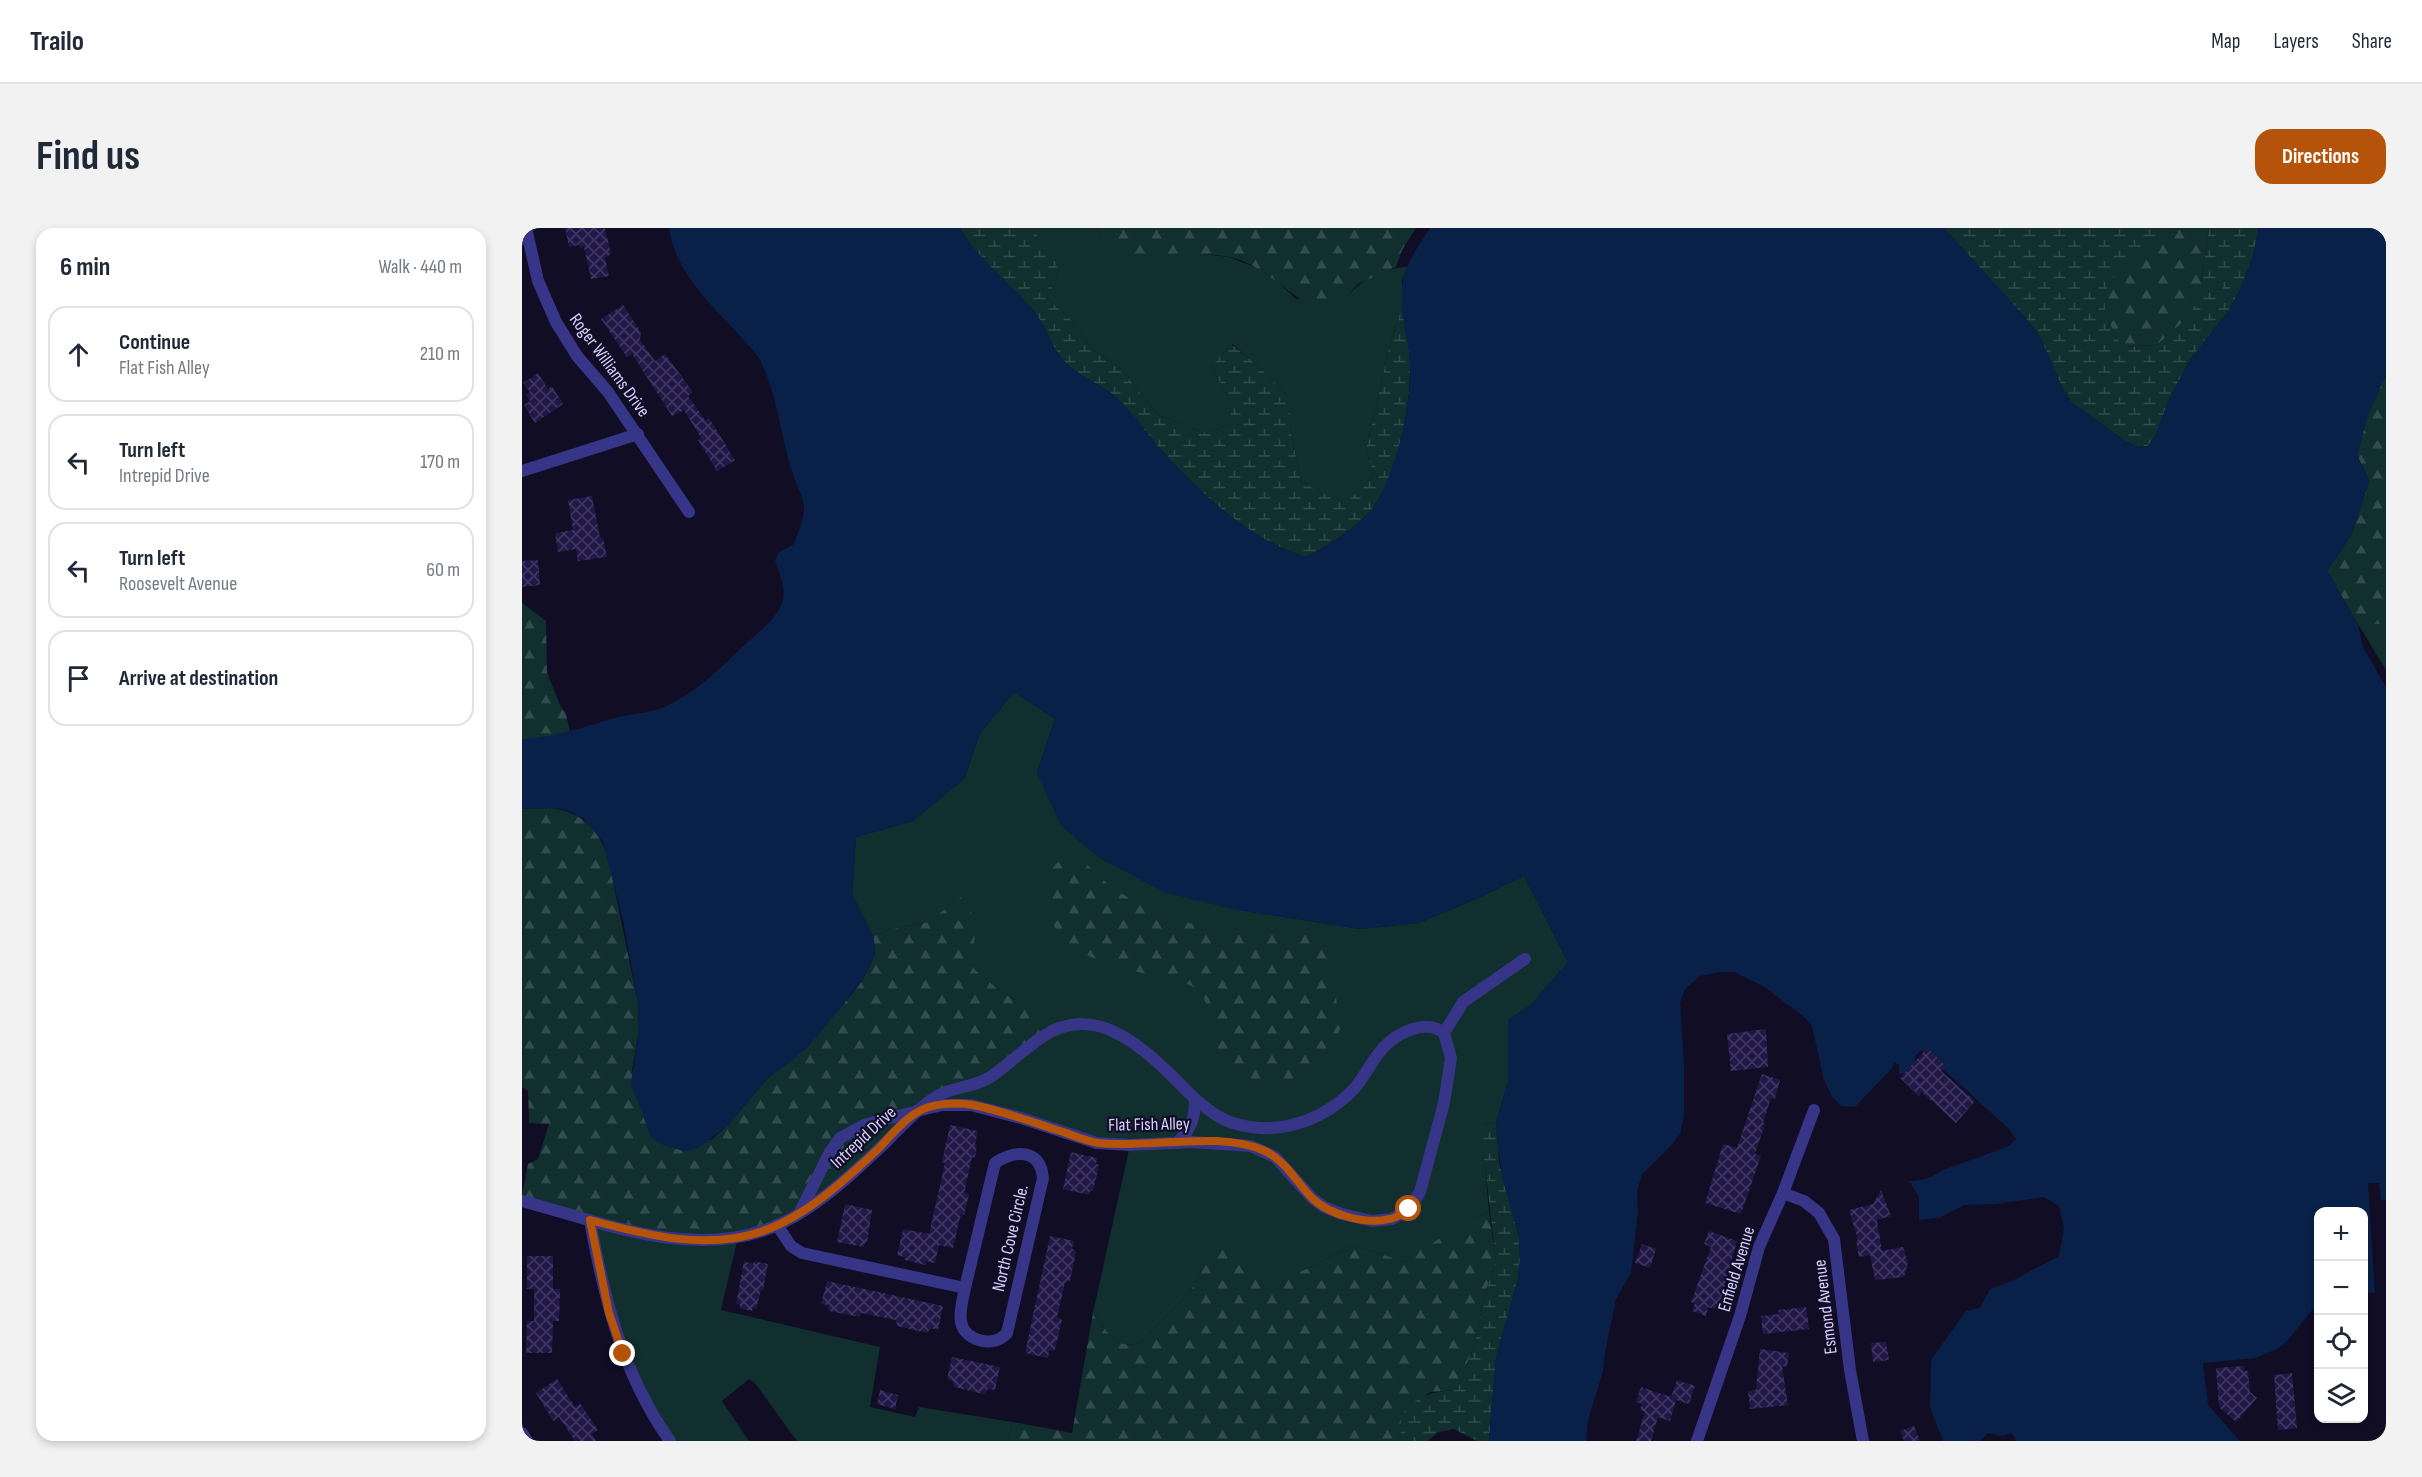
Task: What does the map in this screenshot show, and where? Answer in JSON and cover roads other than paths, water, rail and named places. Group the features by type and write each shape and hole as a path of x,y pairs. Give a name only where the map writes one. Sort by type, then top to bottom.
{"street":[{"name":"Roger Williams Drive","path":"526,228 538,281 556,322 577,356 608,392 638,434 689,512"},
{"path":"522,471 638,434"},
{"path":"1444,1033 1463,1002 1526,959"},
{"name":"Intrepid Drive","path":"522,1202 644,1235 708,1241 745,1236 777,1225 800,1212 839,1184 916,1112 937,1096 985,1081 1043,1036 1073,1024 1104,1028 1131,1039 1208,1110 1235,1124 1280,1128 1298,1124 1330,1110 1356,1087 1383,1048 1402,1034 1414,1028 1430,1026 1444,1033"},
{"name":"Flat Fish Alley","path":"800,1212 830,1152 840,1138 864,1125 942,1105 971,1105 1096,1143 1130,1145 1223,1143 1251,1146 1275,1157 1312,1198 1324,1207 1372,1221 1392,1219 1409,1209 1420,1192 1444,1103 1451,1058 1444,1033"},
{"path":"1177,1143 1189,1131 1195,1117 1195,1099"},
{"name":"Enfield Avenue","path":"1697,1441 1740,1316 1759,1247 1783,1193 1814,1110"},
{"name":"North Cove Circle.","path":"1016,1153 1026,1154 1042,1167 1043,1178 1007,1333 1003,1338 993,1342 981,1340 970,1336 964,1330 960,1320 965,1288 995,1163 1016,1153"},
{"name":"Esmond Avenue","path":"1783,1193 1804,1201 1819,1213 1834,1239 1850,1370 1863,1441"},
{"path":"590,1220 607,1303 623,1354 647,1403 670,1441"},
{"name":"North Cove Circle.","path":"777,1225 791,1246 802,1253 965,1288"},
{"path":"522,1433 527,1441"}],"water":[{"path":"669,228 960,228 986,262 1036,314 1058,353 1067,364 1119,400 1178,469 1228,514 1266,540 1306,557 1359,523 1372,509 1388,478 1401,439 1410,380 1402,301 1403,281 1410,260 1430,228 1944,228 2040,337 2071,402 2125,441 2138,447 2148,446 2156,435 2169,399 2190,360 2229,310 2239,292 2253,256 2259,228 2386,228 2386,375 2368,413 2357,455 2369,480 2352,534 2327,571 2358,624 2363,647 2386,687 2386,1200 2381,1200 2379,1183 2368,1183 2375,1293 2368,1293 2368,1207 2314,1207 2314,1308 2279,1348 2256,1358 2203,1363 2208,1405 2240,1441 2016,1441 2012,1433 2003,1436 1988,1433 1980,1441 1943,1441 1930,1407 1931,1360 1966,1311 1980,1308 1990,1289 2012,1281 2059,1256 2064,1228 2059,1206 2044,1197 1996,1204 1964,1205 1939,1218 1919,1220 1919,1197 1909,1181 1927,1178 2009,1146 2016,1139 2008,1128 1922,1050 1915,1056 1915,1072 1899,1074 1899,1065 1894,1062 1893,1067 1855,1107 1841,1106 1832,1096 1824,1080 1812,1026 1803,1016 1763,986 1734,972 1720,972 1700,976 1685,989 1680,1003 1684,1062 1684,1116 1680,1134 1642,1174 1637,1191 1638,1212 1631,1273 1616,1299 1603,1371 1588,1420 1586,1441 1489,1441 1496,1358 1518,1279 1520,1258 1519,1237 1503,1181 1496,1123 1508,1081 1508,1020 1531,1005 1568,962 1524,876 1419,923 1360,929 1233,909 1166,893 1101,859 1061,826 1037,773 1055,719 1014,692 979,735 965,778 913,821 856,837 852,894 873,936 875,946 875,954 862,981 819,1034 795,1058 768,1078 726,1127 698,1148 684,1151 665,1146 651,1137 631,1084 639,1031 638,1003 624,925 603,842 584,819 566,810 522,809 522,739 556,735 617,717 656,710 682,698 727,662 768,623 783,600 783,585 775,560 779,552 793,545 804,509 771,386 759,358 705,298 682,266"}]}
